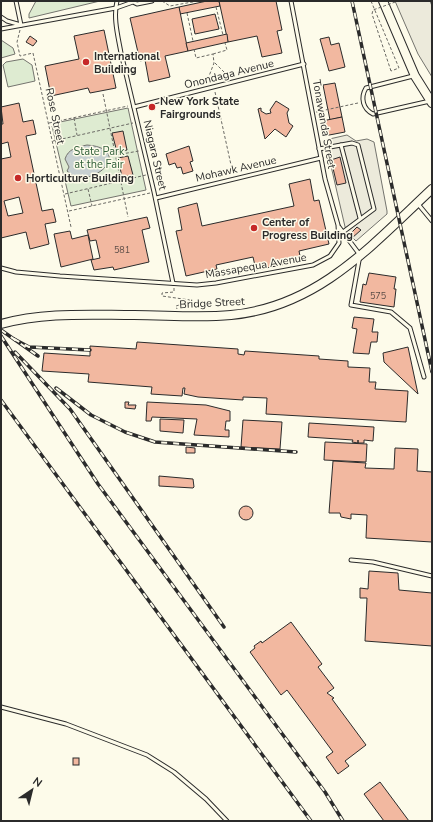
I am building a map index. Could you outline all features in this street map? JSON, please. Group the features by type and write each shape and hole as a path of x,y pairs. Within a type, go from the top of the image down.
{"main road":[{"path":"383,1 415,76 431,102"},
{"name":"Bridge Street","path":"1,324 16,320 48,316 232,315 278,305 321,285 360,255 432,189"}],"lane":[{"path":"16,1 21,25"},
{"name":"Niagara Street","path":"118,1 116,8 117,31 156,198 173,283"},
{"path":"1,29 116,8 133,2 137,4 152,1"},
{"name":"Tonawanda Street","path":"291,1 321,158 338,225 339,243 336,249"},
{"path":"1,17 7,21 21,25"},
{"name":"Onondaga Avenue","path":"134,106 204,90 304,64"},
{"path":"415,76 366,88 363,93 363,102 368,112 373,114 431,102"},
{"path":"319,148 352,143 358,145 374,209 343,232"},
{"path":"341,145 360,218"},
{"name":"Mohawk Avenue","path":"156,198 321,158"},
{"path":"417,203 432,221"},
{"path":"429,216 432,213"},
{"path":"338,225 360,255 351,305 391,312 410,328 424,377"},
{"name":"Massapequa Avenue","path":"1,268 16,272 197,285 216,283 313,265 326,260 336,249"},
{"path":"351,560 373,562 432,576"},
{"path":"1,708 66,724 147,755 174,772 206,799 227,821"}],"path":[{"path":"162,1 170,6 185,5 198,1"},
{"path":"371,1 399,68 391,71 372,14 373,10 398,1"},
{"path":"216,6 223,35"},
{"path":"187,13 193,41"},
{"name":"Rose Street","path":"21,25 17,42 20,56 33,53 71,227"},
{"path":"194,49 196,58 227,50 225,42"},
{"path":"204,90 214,63 212,54"},
{"path":"214,63 234,82"},
{"path":"214,87 234,179"},
{"path":"103,94 128,217"},
{"path":"312,113 363,102"},
{"path":"48,123 134,106"},
{"path":"74,118 77,136"},
{"path":"52,141 138,122"},
{"path":"116,155 144,149"},
{"path":"64,194 150,174"},
{"path":"88,189 92,206"},
{"path":"68,211 154,192"},
{"path":"173,283 174,292 162,294 162,296 190,300 189,302 176,306 177,316"}],"green space":[{"path":"36,1 100,1 29,18 29,14"},
{"path":"1,40 13,48 15,54 1,58"},
{"path":"23,59 32,65 35,81 8,87 3,65 6,62"},
{"name":"State Park at the Fair","path":"128,108 146,190 71,206 52,126 55,123"}],"shaded area":[{"path":"395,1 430,1 432,6 432,77 418,54"},
{"path":"347,135 356,141 367,139 374,142 387,211 387,214 356,241 346,231 325,140"},
{"path":"87,145 99,147 107,152 109,157 108,163 96,174 76,178 67,171 69,167 65,159 66,156 76,148"}],"building":[{"path":"207,1 219,1 220,6 180,14 179,7"},
{"path":"219,1 276,1 282,30 277,31 282,53 262,57 257,36 228,42"},
{"path":"179,7 188,51 165,56 170,77 149,82 145,60 140,61 130,18"},
{"path":"215,14 219,29 195,34 192,19"},
{"name":"International Building","path":"104,30 116,88 90,93 88,88 51,96 45,66 79,59 74,36"},
{"path":"227,34 228,42 188,51 186,43"},
{"path":"30,36 37,41 33,46 26,42"},
{"path":"329,37 331,45 339,43 345,67 329,71 320,39"},
{"path":"335,83 342,117 330,120 323,85"},
{"path":"276,101 289,109 287,113 289,123 293,126 286,137 275,129 265,139 258,109 261,108 261,111 266,114 271,113 270,110"},
{"name":"Horticulture Building","path":"19,103 23,122 33,120 36,134 26,136 42,211 53,209 56,222 45,224 49,244 30,249 26,232 1,238 1,159 11,157 8,142 1,144 1,124 3,124 1,107","holes":["19,197 23,213 8,216 4,201"]},
{"path":"342,117 345,132 324,136 322,121"},
{"path":"123,131 127,150 117,152 112,133"},
{"path":"189,146 193,161 190,162 193,171 183,174 181,167 177,168 175,163 169,165 166,154"},
{"path":"128,156 133,175 122,177 118,158"},
{"path":"340,157 346,183 337,185 331,160"},
{"name":"Center of Progress Building","path":"310,179 314,201 319,200 329,244 299,251 301,261 256,270 253,257 216,265 217,269 186,276 176,231 182,230 178,208 197,203 202,226 294,206 289,184"},
{"path":"147,217 150,228 142,230 149,262 114,270 113,267 94,270 91,260 100,258 96,240 90,241 87,230"},
{"path":"357,227 361,230 352,238 349,235"},
{"path":"70,231 72,239 88,235 93,259 61,267 54,234"},
{"path":"369,273 396,277 394,307 360,302 363,284 366,285"},
{"path":"354,317 374,319 372,332 378,332 377,342 371,342 369,354 353,353 357,329 352,328"},
{"path":"137,342 238,349 238,354 244,355 245,351 319,356 319,359 348,361 348,367 370,368 369,382 376,382 375,389 408,391 406,422 266,414 267,398 243,397 243,400 198,397 184,394 185,388 183,388 182,396 151,394 152,387 88,382 89,374 42,371 44,353 90,356 90,346 136,349"},
{"path":"408,347 418,394 384,362 383,353"},
{"path":"125,402 129,402 128,405 136,405 135,409 125,408"},
{"path":"147,402 206,405 230,411 230,421 226,421 225,430 229,430 229,437 194,435 197,419 152,417 151,421 146,421"},
{"path":"160,419 184,420 183,433 160,431"},
{"path":"243,420 282,422 280,449 241,447"},
{"path":"309,423 374,427 373,441 364,440 364,443 358,443 352,442 353,440 308,437"},
{"path":"325,442 367,444 366,462 324,460"},
{"path":"186,447 195,448 195,453 186,453"},
{"path":"395,448 418,449 417,471 432,472 432,542 366,538 367,515 351,514 351,519 341,517 340,513 329,513 333,461 366,463 365,468 394,469"},
{"path":"159,476 193,479 194,487 159,486"},
{"path":"243,506 249,506 253,510 253,516 249,520 243,520 239,516 239,510"},
{"path":"369,571 398,573 399,590 432,593 432,646 365,641 367,598 360,598 360,588 368,589"},
{"path":"291,622 322,664 318,667 334,688 327,693 334,698 332,699 366,745 345,761 349,766 338,774 326,757 333,752 287,690 281,695 250,652 255,648 254,646 261,641 262,643"},
{"path":"73,758 79,758 79,765 73,765"},
{"path":"380,782 409,821 384,821 364,794"}],"railway":[{"path":"352,1 432,372"},
{"path":"1,330 38,356"},
{"path":"1,336 98,484 325,792 343,821"},
{"path":"14,339 29,347 90,350"},
{"path":"15,352 70,409 224,627"},
{"path":"56,388 91,415 125,432 155,442 296,452"},
{"path":"1,400 311,821"}],"place":[{"name":"International Building","path":"86,62"},
{"name":"New York State Fairgrounds","path":"152,107"},
{"name":"Horticulture Building","path":"18,178"},
{"name":"Center of Progress Building","path":"254,228"}]}
